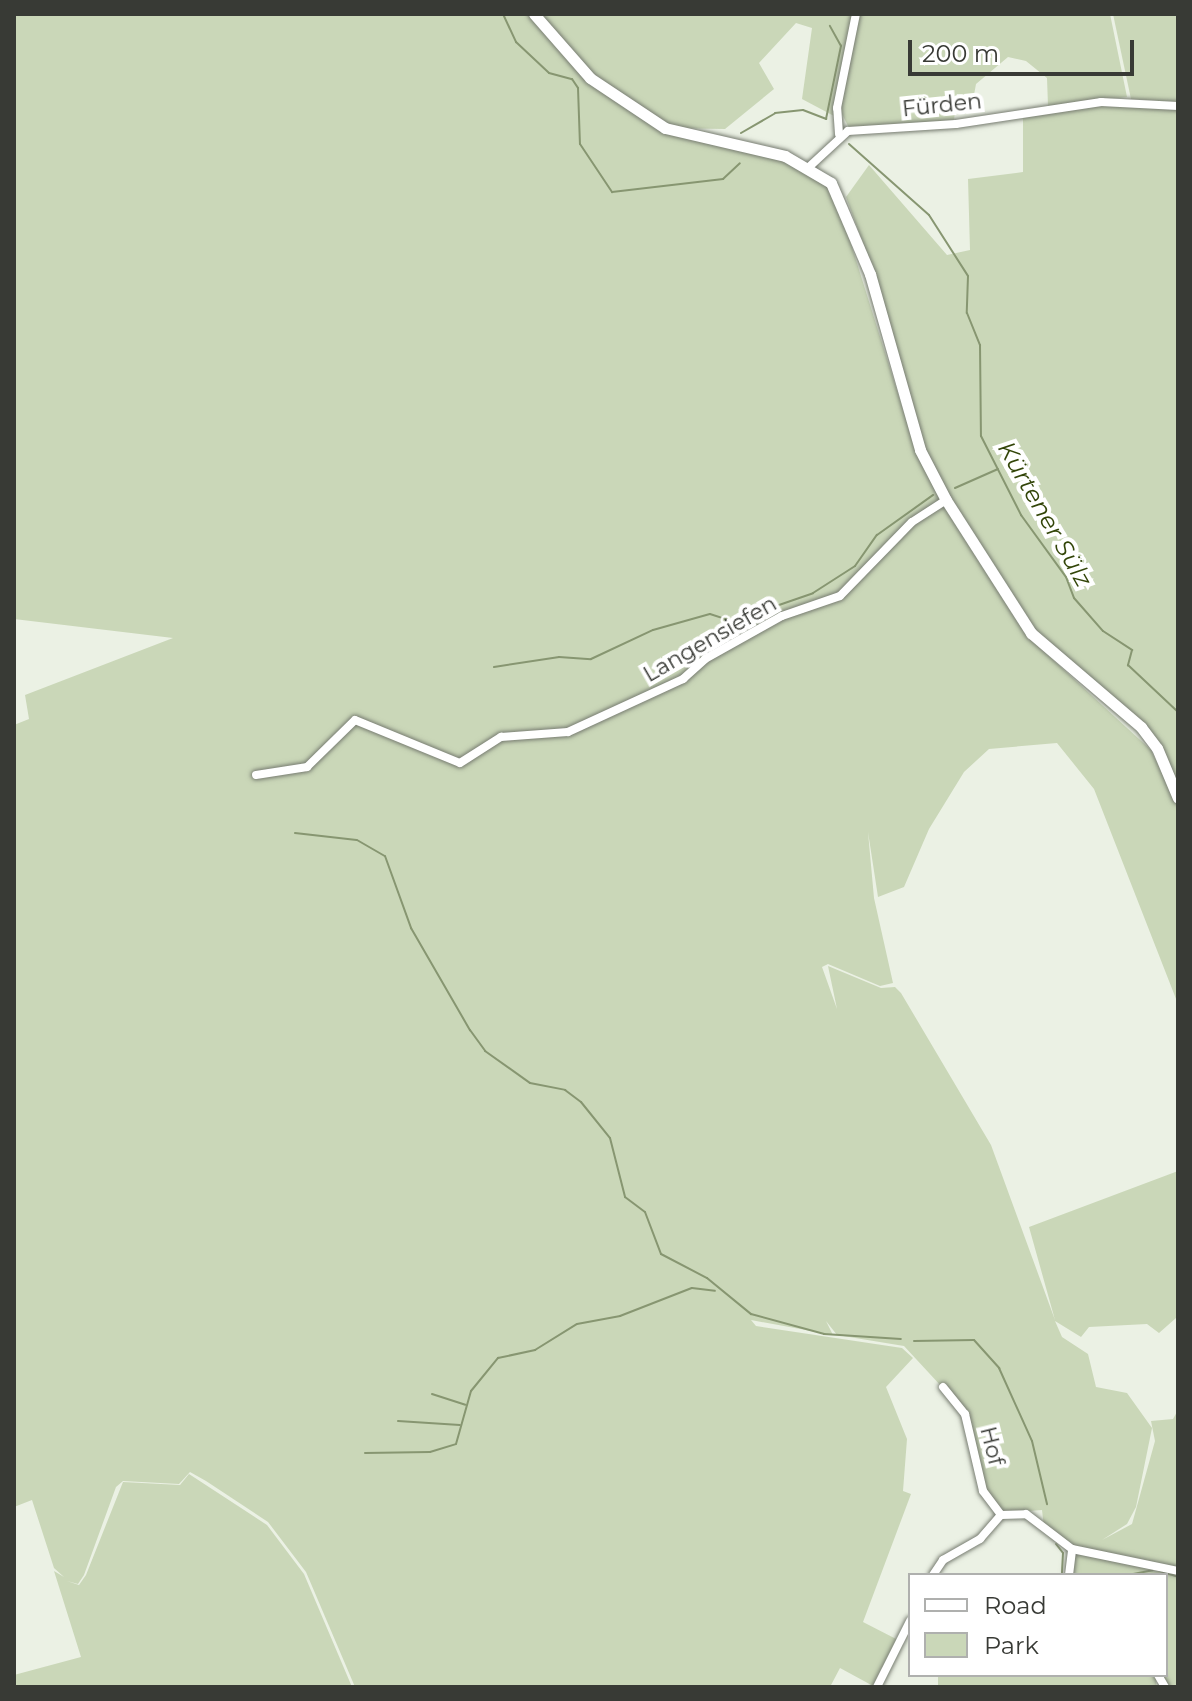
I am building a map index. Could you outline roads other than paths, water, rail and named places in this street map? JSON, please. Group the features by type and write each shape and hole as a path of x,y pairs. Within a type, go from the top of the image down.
{"main road":[{"path":"534,14 590,78 665,128 809,167 844,203 920,450 946,500 1031,633 1157,748 1178,798"}],"street":[{"path":"809,167 839,134 837,108 856,14"},
{"name":"Fürden","path":"839,134 1106,102 1178,106"},
{"name":"Langensiefen","path":"256,775 307,767 355,720 460,763 501,737 568,732 683,679 705,659 782,616 840,596 912,522 946,500"},
{"name":"Hof","path":"943,1387 965,1414 983,1491 1001,1515"},
{"path":"934,1573 943,1560 980,1539 1001,1515 1026,1514 1072,1549 1178,1571"},
{"path":"1069,1573 1072,1549"},
{"path":"877,1687 908,1625"}],"waterway":[{"name":"Kürtener Sülz","path":"503,14 516,42 549,73 572,79 578,88 580,144 612,192 723,179 740,163"},
{"name":"Kürtener Sülz","path":"741,133 775,113 803,110 826,119 841,46 830,26"},
{"name":"Kürtener Sülz","path":"849,144 929,215 968,276 967,313 980,345 981,436 1021,515 1066,577 1074,598 1103,631 1132,650 1128,665 1178,712"},
{"path":"955,488 998,469"},
{"path":"779,605 813,593 855,566 877,535 933,495"},
{"path":"494,667 559,657 591,659 653,630 710,614 728,620 766,616"},
{"path":"295,833 357,840 385,856 411,928 470,1030 485,1051 530,1083 565,1090 581,1102 610,1138 625,1197 645,1212 661,1254 707,1278 751,1314 824,1334 901,1339"},
{"path":"365,1453 430,1452 456,1444 471,1391 498,1358 535,1350 577,1324 620,1316 692,1288 715,1291"},
{"path":"914,1341 974,1340 999,1368 1032,1441 1047,1504"},
{"path":"432,1394 465,1405"},
{"path":"398,1421 460,1425"},
{"path":"1056,1544 1063,1553 1062,1573"},
{"path":"1138,1573 1153,1570"},
{"path":"1160,1571 1166,1573"},
{"path":"1168,1574 1178,1577"}]}
